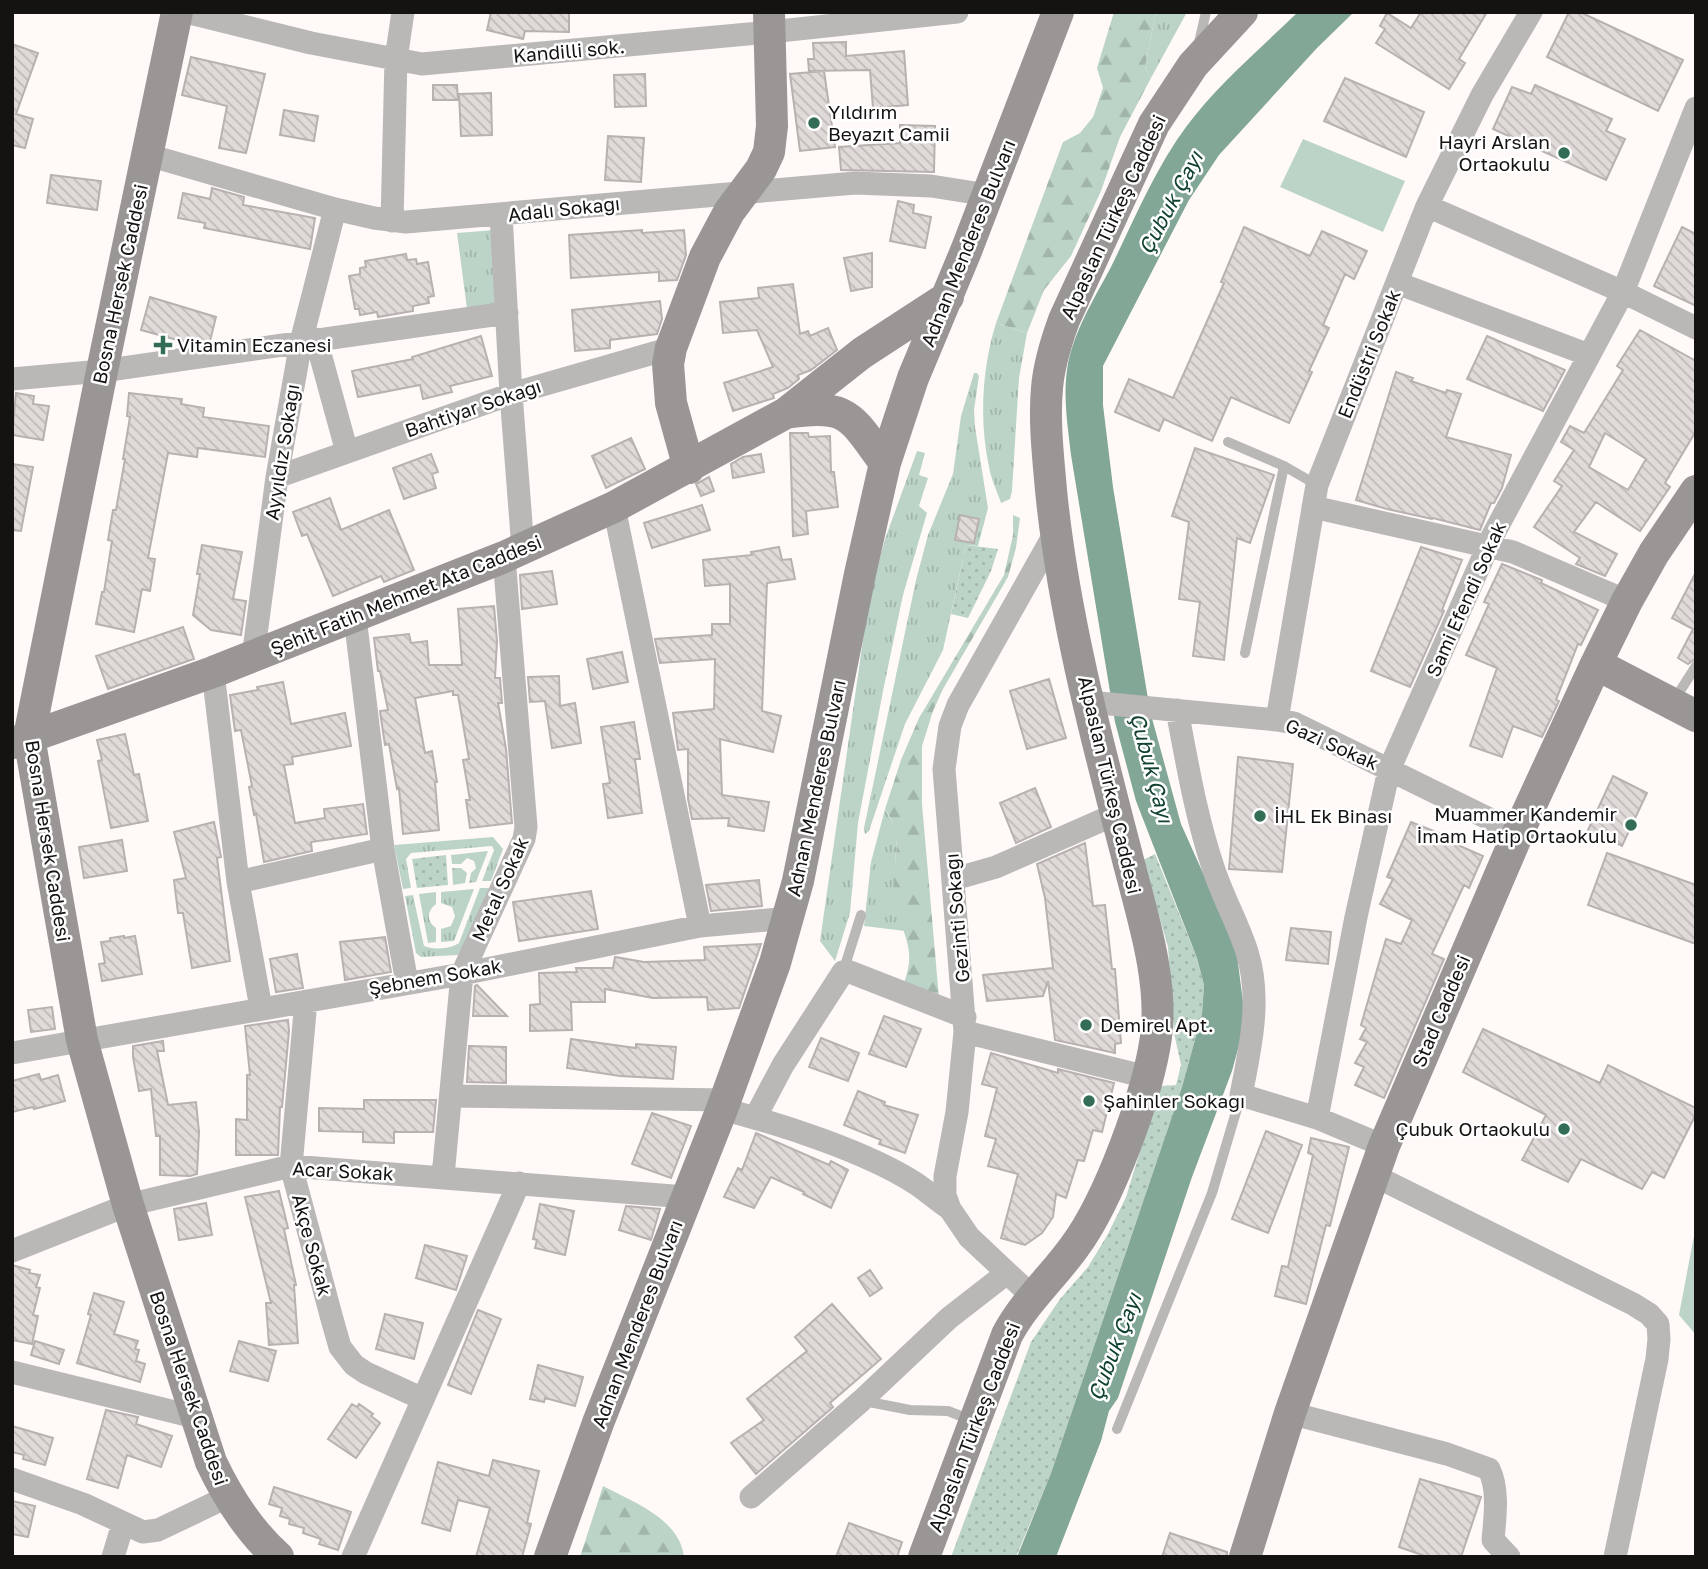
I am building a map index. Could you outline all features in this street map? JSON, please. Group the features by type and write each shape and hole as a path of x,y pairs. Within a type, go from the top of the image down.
{"main road":[{"name":"Bosna Hersek Caddesi","path":"177,12 21,740 82,1040 128,1205 211,1462 227,1497 247,1524 278,1557"},
{"name":"Adnan Menderes Bulvarı","path":"550,1557 598,1423 723,1105 789,918 885,463 913,378 988,195 1058,12"},
{"name":"Alpaslan Türkeş Caddesi","path":"924,1557 1007,1335 1032,1296 1077,1244 1119,1159 1147,1077 1156,1034 1157,997 1149,947 1116,814 1099,703 1055,533 1046,412 1048,376 1056,342 1140,151 1171,96 1193,65 1241,12"},
{"path":"689,468 671,403 668,382 671,348 705,257 729,212 747,191 769,152 772,126 769,22"},
{"name":"Şehit Fatih Mehmet Ata Caddesi","path":"21,740 213,673 513,553 614,507 786,413 862,353 947,297"},
{"name":"Şehit Fatih Mehmet Ata Caddesi","path":"786,413 829,409 851,419 885,463"},
{"name":"Stad Caddesi","path":"1245,1557 1290,1413 1378,1160 1518,833 1626,601 1654,553 1696,491"},
{"path":"1597,664 1684,710"}],"street":[{"name":"Kandilli sok.","path":"186,12 311,43 422,64 769,22 957,12"},
{"path":"392,221 396,59 403,12"},
{"name":"Endüstri Sokak","path":"1277,720 1315,496 1427,206 1482,95 1531,12"},
{"name":"Sami Efendi Sokak","path":"1317,1118 1356,917 1389,769 1490,546 1623,292 1696,108"},
{"name":"Adalı Sokağı","path":"148,155 335,209 392,221 420,222 855,183 931,186 988,195"},
{"path":"1427,206 1696,327"},
{"name":"Ayyıldız Sokağı","path":"253,657 277,477 335,209"},
{"name":"Metal Sokak","path":"443,1177 462,974 524,839 526,827 501,215"},
{"path":"1397,283 1589,355"},
{"path":"12,379 102,371 507,313"},
{"path":"308,340 347,452"},
{"name":"Bahtiyar Sokağı","path":"277,477 510,394 671,348"},
{"path":"1315,496 1513,552 1626,601"},
{"path":"614,507 700,926"},
{"name":"Gezinti Sokağı","path":"1032,1296 969,1237 950,1209 945,1195 945,1176 957,1112 965,1024 944,769 950,726 958,705 1055,533"},
{"path":"355,617 383,849 407,983"},
{"path":"213,673 238,882 261,1008"},
{"name":"Gazi Sokak","path":"1099,703 1277,720 1310,730 1518,833"},
{"path":"1177,710 1210,857 1247,953 1252,976 1254,1022 1241,1096 1317,1118 1378,1160 1633,1304 1649,1314 1658,1324 1657,1359 1615,1557"},
{"path":"954,879 996,867 1116,814"},
{"path":"238,882 383,849"},
{"name":"Şebnem Sokak","path":"12,1053 462,974 700,926 789,918"},
{"path":"755,1118 783,1065 843,972 850,972 965,1024 1147,1077"},
{"name":"Akçe Sokak","path":"306,1001 291,1166 340,1348 354,1365 366,1373 424,1399"},
{"path":"452,1096 723,1105 883,1166 914,1183 950,1209"},
{"name":"Acar Sokak","path":"12,1251 128,1205 291,1166 686,1197"},
{"path":"353,1557 519,1183"},
{"path":"751,1497 861,1401 949,1318 1007,1273"},
{"path":"12,1372 195,1417"},
{"path":"1290,1413 1447,1454 1489,1469 1493,1478 1496,1510 1495,1551"},
{"path":"12,1479 83,1504 143,1532 158,1530 227,1497"},
{"path":"113,1557 123,1524"}],"lane":[{"path":"1193,65 1206,12"},
{"path":"1228,442 1284,466 1315,496"},
{"path":"1245,653 1284,466"},
{"path":"1684,710 1696,666"},
{"path":"843,972 861,915"},
{"path":"1117,1429 1212,1193 1241,1096"},
{"path":"861,1401 910,1410 948,1411 976,1421"}],"green space":[{"path":"1114,12 1156,12 1145,67 1151,78 1120,137 1101,191 1071,256 1044,290 1027,333 996,323 1063,142 1080,133 1093,117 1103,88 1097,68"},
{"path":"1156,12 1187,12 1151,78 1145,67"},
{"path":"1303,139 1405,181 1383,232 1280,187"},
{"path":"495,230 498,305 467,309 457,233"},
{"path":"996,323 1027,333 1019,378 1012,491 1010,499 1001,503 989,467 983,413 985,376"},
{"path":"974,373 979,376 974,410 975,427 988,508 978,546 966,545 943,650 905,724 869,831 865,834 864,828 916,580 928,535 953,474 961,416"},
{"path":"917,451 925,453 919,475 928,478 919,506 927,513 903,595 883,691 858,823 850,913 835,961 820,941 864,633 885,539"},
{"path":"1013,515 1020,518 1008,577 943,689 922,746 922,804 939,998 903,985 908,971 908,948 894,894 895,830 885,809 901,760 919,718 1004,575 1013,535"},
{"path":"966,545 998,549 991,571 968,618 951,614"},
{"path":"885,809 897,830 894,893 905,931 864,926 871,862"},
{"path":"493,837 503,849 491,881 482,881 494,850 492,846 411,853 406,859 411,888 403,889 394,845"},
{"path":"488,851 476,882 469,883 471,873 476,868 474,861 467,858 461,864 452,864 451,855"},
{"path":"1155,854 1197,958 1204,985 1202,1014 1182,1087 1051,1473 1016,1557 951,1557 1031,1342 1060,1299 1088,1267 1108,1234 1126,1197 1160,1086 1176,1085 1181,1065 1174,1033 1168,947 1143,860"},
{"path":"446,855 448,885 417,888 412,859"},
{"path":"452,868 461,868 467,873 465,883 453,885"},
{"path":"480,888 489,888 467,948 458,955 421,957 416,953 405,896 413,895 424,946 442,948 459,943"},
{"path":"474,889 454,941 441,942 441,929 451,926 455,916 452,907 441,903 441,892"},
{"path":"436,892 436,904 429,916 436,928 436,942 428,943 419,894"},
{"path":"1696,1225 1696,1335 1679,1315"},
{"path":"603,1486 641,1505 665,1522 681,1544 684,1557 580,1557"}],"water":[{"name":"Çubuk Çayı","path":"1298,12 1354,12 1317,48 1219,155 1189,200 1103,366 1103,405 1113,487 1150,711 1181,824 1237,955 1244,1010 1241,1038 1232,1071 1192,1177 1118,1398 1109,1411 1101,1441 1056,1557 1017,1557 1051,1473 1182,1087 1202,1014 1204,985 1197,958 1136,801 1115,722 1071,455 1066,402 1067,370 1084,317 1175,143 1212,96"}],"building":[{"path":"491,12 569,12 569,32 525,31 523,39 487,30"},
{"path":"1421,12 1487,12 1459,59 1465,63 1449,89 1376,43 1385,29 1380,26 1387,13 1411,28"},
{"path":"1569,12 1580,12 1683,60 1658,111 1547,57"},
{"path":"846,42 846,56 904,51 908,105 873,108 870,70 809,71 808,59 814,59 813,43"},
{"path":"12,44 38,53 16,114 33,119 25,148 12,145"},
{"path":"191,57 265,74 246,153 219,148 227,106 182,95"},
{"name":"Yıldırım Beyazıt Camii","path":"824,71 835,147 800,151 790,74"},
{"path":"645,74 646,106 615,107 614,75"},
{"path":"1345,78 1424,112 1406,157 1324,121"},
{"path":"433,85 457,85 458,100 433,100"},
{"path":"1535,85 1612,119 1606,131 1625,139 1606,180 1493,129 1512,87 1531,94"},
{"path":"491,93 492,135 461,136 459,94"},
{"path":"284,110 318,116 314,141 280,135"},
{"path":"900,125 935,126 934,172 841,170 839,147 900,143"},
{"path":"608,136 644,138 641,182 605,180"},
{"path":"51,175 101,181 97,210 47,203"},
{"path":"212,188 244,197 243,205 315,218 310,249 204,228 205,223 178,218 183,193 210,199"},
{"path":"898,201 914,205 913,213 931,217 925,248 890,241"},
{"path":"1244,227 1310,256 1322,231 1367,251 1354,279 1345,274 1323,325 1329,328 1289,423 1231,397 1212,441 1164,419 1159,431 1115,412 1129,379 1173,398 1224,283 1221,282"},
{"path":"1682,227 1696,234 1696,306 1654,286"},
{"path":"642,230 642,233 684,230 686,255 677,280 659,281 659,272 571,278 569,235"},
{"path":"872,253 872,287 851,291 844,258"},
{"path":"406,254 407,260 416,259 417,264 428,262 434,296 428,297 429,303 413,306 413,311 378,317 377,312 360,315 359,309 355,309 349,276 360,274 360,268 366,267 365,261"},
{"path":"793,284 800,334 808,331 810,336 828,328 837,350 811,370 798,375 799,379 788,388 773,394 774,398 733,411 724,383 773,367 757,330 723,333 720,302 759,298 758,288"},
{"path":"150,297 216,317 210,341 201,343 189,340 188,343 141,330"},
{"path":"660,301 662,319 657,334 610,340 610,348 575,351 572,310"},
{"path":"1640,330 1696,361 1696,431 1665,483 1670,487 1640,531 1596,502 1574,532 1617,554 1605,576 1576,564 1580,558 1534,527 1562,486 1554,481 1574,450 1561,442 1570,426 1584,433 1623,370 1617,366","holes":["1605,433 1646,459 1628,490 1589,467"]},
{"path":"481,336 492,376 450,386 452,392 423,399 420,385 358,397 352,371 413,359 412,357"},
{"path":"1487,336 1565,370 1543,411 1467,379"},
{"path":"1396,372 1413,378 1411,381 1446,393 1447,390 1461,394 1446,437 1511,455 1502,488 1494,503 1491,503 1480,530 1356,500"},
{"path":"16,393 34,396 33,404 49,406 43,440 12,435"},
{"path":"129,393 182,399 181,404 204,408 203,417 269,426 265,457 198,448 197,457 168,453 148,558 155,559 150,591 142,589 134,632 96,624 112,541 108,540 113,510 116,510 125,459 130,417 127,416"},
{"path":"790,433 808,433 809,437 830,436 831,472 834,472 838,507 806,511 808,534 793,536"},
{"path":"631,438 645,469 606,488 592,456"},
{"path":"1195,448 1274,475 1250,543 1237,538 1224,660 1193,656 1200,602 1179,599 1189,522 1172,516"},
{"path":"431,454 438,472 432,474 436,488 404,499 393,468"},
{"path":"761,454 764,472 733,478 731,464 743,457"},
{"path":"12,464 33,467 21,531 12,530"},
{"path":"709,477 714,491 701,496 696,484"},
{"path":"330,498 341,530 389,510 414,570 384,582 381,576 333,596 307,534 302,536 293,512"},
{"path":"702,505 710,530 652,548 644,523"},
{"path":"960,515 979,519 974,543 955,540"},
{"path":"202,545 242,552 233,599 246,601 241,635 211,630 193,615"},
{"path":"779,547 782,560 791,559 795,579 767,583 762,711 781,716 773,752 720,739 722,795 769,802 764,831 728,826 729,818 692,819 688,799 688,749 678,750 673,713 714,709 715,659 660,663 655,639 712,635 712,624 730,624 730,584 705,586 703,560 752,555 751,552"},
{"path":"1421,547 1462,560 1442,610 1444,611 1410,687 1371,671"},
{"path":"1502,564 1542,580 1541,583 1598,610 1581,645 1578,644 1556,700 1559,701 1542,737 1513,726 1502,757 1470,746 1497,668 1466,655 1489,604 1484,602"},
{"path":"552,571 557,604 522,609 520,575"},
{"path":"1696,572 1696,658 1688,664 1678,658 1693,629 1672,618"},
{"path":"494,606 497,641 495,678 500,678 502,703 498,703 506,749 512,823 470,828 466,800 470,800 463,760 469,759 458,695 453,695 453,691 415,698 425,753 432,751 437,782 439,830 403,834 399,788 397,789 389,744 385,745 380,711 388,710 378,671 374,638 409,634 411,643 427,641 429,665 462,665 458,609"},
{"path":"183,627 194,659 108,689 96,656"},
{"path":"622,652 628,682 593,689 587,659"},
{"path":"559,676 560,706 575,703 581,743 552,748 545,701 530,702 528,677"},
{"path":"1049,679 1066,738 1027,749 1010,691"},
{"path":"283,682 291,724 345,713 351,746 292,757 293,764 284,765 295,823 325,818 324,809 363,804 367,834 311,842 312,851 264,862 241,730 235,731 230,695"},
{"path":"634,722 640,759 635,759 642,813 608,818 603,784 610,783 601,727"},
{"path":"125,734 134,775 139,774 148,821 111,828 98,761 102,760 97,740"},
{"name":"İHL Ek Binası","path":"1238,757 1293,764 1282,872 1229,869"},
{"path":"1613,776 1647,793 1622,846 1588,830"},
{"path":"1035,788 1051,827 1016,843 1000,803"},
{"path":"214,822 221,857 217,858 230,961 192,968 183,913 178,913 174,880 186,878 174,832"},
{"path":"1411,822 1446,836 1444,839 1483,856 1469,888 1464,885 1432,954 1444,959 1384,1098 1355,1085 1364,1067 1355,1063 1367,1042 1360,1039 1366,1028 1361,1025 1386,939 1401,944 1412,920 1380,904 1393,879 1387,877"},
{"path":"122,840 127,871 84,878 79,847"},
{"path":"1085,843 1093,906 1105,905 1112,969 1115,969 1121,1043 1115,1044 1115,1053 1055,1040 1048,981 1043,996 987,1001 983,975 1053,968 1045,898 1037,864"},
{"path":"1607,853 1696,885 1696,944 1588,905"},
{"path":"759,880 762,906 711,911 706,885"},
{"path":"591,891 598,929 519,941 513,902"},
{"path":"1291,928 1331,932 1328,964 1286,960"},
{"path":"135,936 142,974 102,981 99,964 105,963 101,942"},
{"path":"385,937 391,972 345,980 340,942"},
{"path":"761,944 739,1008 708,1010 707,997 653,998 605,989 605,1002 571,1002 572,1030 530,1031 530,1005 540,1004 539,973 577,972 576,968 613,968 615,957 644,962 705,960 704,947"},
{"path":"297,954 303,988 276,992 270,959"},
{"path":"477,985 507,1016 473,1016"},
{"path":"52,1007 55,1029 31,1032 28,1010"},
{"path":"884,1016 921,1029 906,1067 869,1054"},
{"path":"288,1020 278,1155 236,1155 236,1119 247,1120 247,1075 250,1075 245,1026"},
{"path":"1483,1029 1600,1083 1608,1065 1696,1108 1696,1114 1664,1178 1652,1172 1642,1189 1581,1159 1568,1182 1522,1160 1546,1115 1463,1072"},
{"path":"821,1038 859,1053 848,1081 809,1067"},
{"path":"571,1039 636,1048 636,1044 676,1047 673,1079 620,1076 567,1068"},
{"path":"163,1041 164,1051 157,1051 168,1105 196,1102 199,1132 197,1174 190,1176 160,1175 160,1136 156,1136 151,1089 139,1091 133,1046"},
{"path":"469,1046 506,1047 506,1083 467,1082"},
{"path":"991,1053 1058,1073 1058,1069 1114,1083 1102,1132 1093,1130 1084,1161 1078,1160 1066,1198 1056,1194 1053,1217 1042,1233 1025,1245 1001,1238 1018,1174 988,1166 996,1139 985,1136 997,1088 982,1084"},
{"path":"39,1074 41,1080 58,1075 65,1101 12,1112 12,1081"},
{"path":"858,1091 885,1102 884,1105 918,1115 905,1153 879,1144 881,1140 844,1125"},
{"path":"364,1100 436,1100 433,1132 394,1132 394,1143 363,1142 363,1132 319,1131 319,1108 364,1109"},
{"path":"652,1113 691,1126 671,1178 632,1164"},
{"path":"1266,1131 1302,1145 1268,1233 1232,1219"},
{"path":"756,1133 829,1165 831,1161 848,1170 831,1208 771,1177 754,1208 724,1197 738,1168 742,1170"},
{"path":"1311,1138 1349,1147 1330,1226 1326,1225 1306,1304 1275,1296 1282,1266 1288,1267 1313,1155 1308,1153"},
{"path":"279,1191 288,1228 284,1229 296,1285 298,1343 269,1345 266,1303 271,1303 245,1197"},
{"path":"206,1203 212,1235 179,1240 174,1209"},
{"path":"540,1204 574,1211 565,1255 535,1248 537,1240 533,1239"},
{"path":"626,1206 660,1209 651,1240 619,1230"},
{"path":"425,1245 467,1256 456,1290 416,1278"},
{"path":"12,1265 40,1275 36,1287 40,1288 33,1315 38,1316 32,1344 12,1340"},
{"path":"870,1270 882,1288 870,1296 858,1278"},
{"path":"94,1293 124,1302 114,1334 138,1341 135,1349 139,1350 136,1361 145,1364 140,1382 77,1363 91,1315 88,1314"},
{"path":"832,1304 881,1359 830,1403 833,1407 756,1474 731,1443 764,1420 747,1399 807,1351 795,1337"},
{"path":"478,1310 501,1319 471,1394 448,1385"},
{"path":"385,1314 423,1323 414,1359 376,1349"},
{"path":"35,1341 64,1350 59,1364 31,1355"},
{"path":"239,1341 276,1351 268,1381 230,1371"},
{"path":"538,1365 583,1377 575,1406 545,1398 544,1402 530,1399"},
{"path":"352,1404 357,1407 359,1404 380,1423 356,1458 328,1439"},
{"path":"106,1410 138,1417 136,1424 172,1436 161,1467 127,1455 118,1488 87,1479"},
{"path":"12,1426 53,1438 45,1465 23,1459 24,1455 12,1452"},
{"path":"493,1460 539,1471 527,1523 531,1524 522,1557 476,1557 490,1508 458,1500 450,1531 422,1523 438,1462 489,1476"},
{"path":"1420,1479 1481,1497 1461,1557 1428,1557 1399,1547"},
{"path":"274,1487 351,1512 338,1550 319,1544 321,1539 303,1533 304,1528 289,1524 290,1519 280,1516 282,1508 269,1504"},
{"path":"12,1501 35,1506 28,1537 12,1534"},
{"path":"849,1523 902,1542 897,1557 836,1557"},
{"path":"1170,1533 1227,1552 1227,1557 1162,1557"}],"place":[{"name":"Yıldırım Beyazıt Camii","path":"814,123"},
{"name":"Hayri Arslan Ortaokulu","path":"1564,153"},
{"name":"Vitamin Eczanesi","path":"163,345"},
{"name":"İHL Ek Binası","path":"1260,816"},
{"name":"Muammer Kandemir İmam Hatip Ortaokulu","path":"1631,825"},
{"name":"Demirel Apt.","path":"1086,1025"},
{"name":"Şahinler Sokağı","path":"1089,1101"},
{"name":"Çubuk Ortaokulu","path":"1564,1129"}]}
